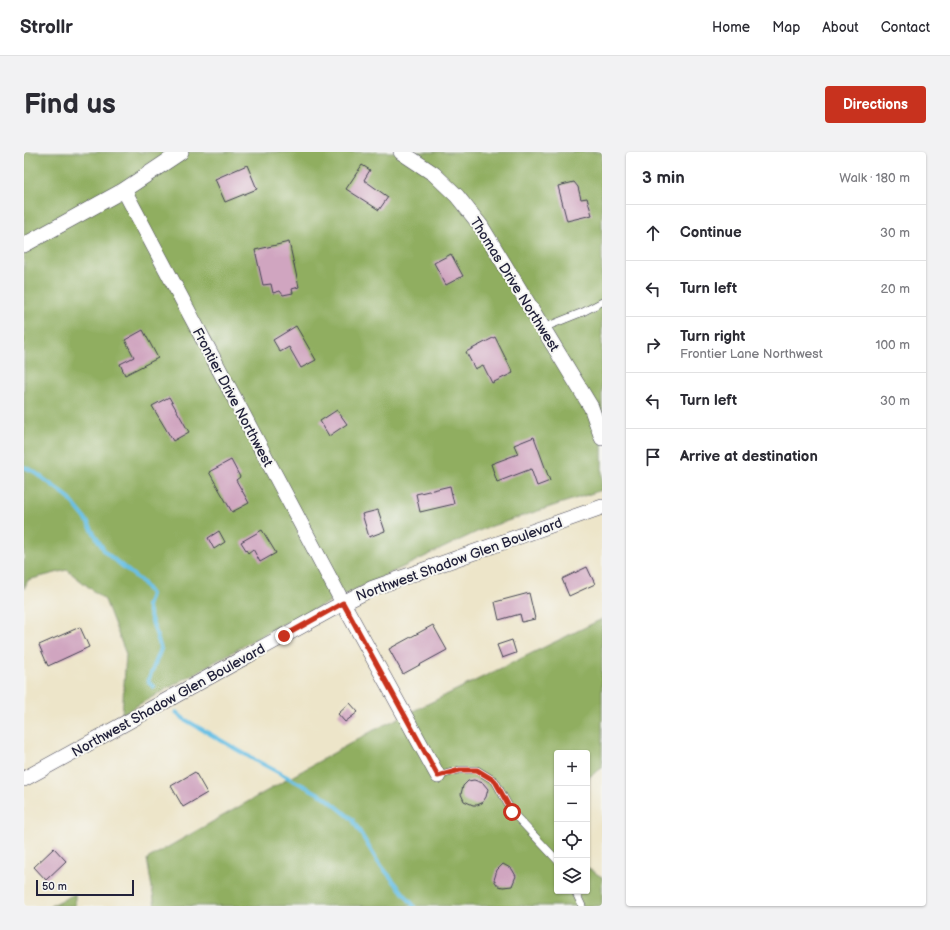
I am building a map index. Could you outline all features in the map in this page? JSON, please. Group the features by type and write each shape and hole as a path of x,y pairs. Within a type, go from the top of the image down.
{"street":[{"path":"24,245 124,190 181,152"},
{"name":"Thomas Drive Northwest","path":"401,152 434,174 457,196 481,226 591,407 602,438"},
{"name":"Frontier Drive Northwest","path":"124,190 343,603 438,776"},
{"name":"Northwest Shadow Glen Boulevard","path":"24,780 343,603 374,588 602,507"}],"lane":[{"path":"543,328 583,312 602,302"},
{"path":"438,776 460,770 477,770 495,781 512,812 555,858"},
{"path":"576,894 582,906"}],"green space":[{"path":"24,152 602,152 602,490 483,529 277,627 122,714 126,654 105,600 67,570 28,580 24,589"},
{"path":"602,619 602,768 590,776 590,750 554,750 554,894 590,894 590,870 602,877 602,906 155,906 147,859 374,730"},
{"path":"75,894 75,906 50,906"}],"building":[{"path":"247,165 257,189 225,202 215,179"},
{"path":"362,165 370,170 364,180 388,197 379,210 346,189"},
{"path":"574,182 578,187 581,199 587,198 592,215 567,221 558,186"},
{"path":"289,242 299,287 292,289 293,293 283,295 280,291 273,293 271,284 263,285 255,250"},
{"path":"451,254 463,276 446,285 434,263"},
{"path":"296,326 316,360 301,368 289,347 280,352 273,340"},
{"path":"143,330 158,358 125,375 120,364 134,357 125,340"},
{"path":"495,337 513,373 492,383 483,365 475,369 466,352"},
{"path":"169,397 189,432 173,441 152,406"},
{"path":"337,410 347,424 329,436 320,421"},
{"path":"534,437 550,481 537,486 531,469 497,482 491,464 518,454 514,445"},
{"path":"231,460 240,477 236,480 249,503 232,512 209,472"},
{"path":"450,486 454,504 420,512 416,494"},
{"path":"378,510 385,531 369,537 362,514"},
{"path":"262,530 276,553 260,562 253,549 248,553 241,542"},
{"path":"219,531 225,542 214,549 208,538"},
{"path":"587,567 595,584 569,596 562,579"},
{"path":"529,593 535,619 522,622 520,614 499,620 495,602"},
{"path":"433,625 447,650 403,674 389,649"},
{"path":"80,627 89,647 48,666 39,645"},
{"path":"512,640 516,653 502,658 497,645"},
{"path":"350,703 358,712 345,722 338,714"},
{"path":"195,772 207,793 183,807 171,786"},
{"path":"474,780 483,783 488,789 486,797 482,803 477,805 464,801 461,794 463,786 468,781"},
{"path":"54,848 66,861 46,880 34,867"},
{"path":"503,864 512,869 516,876 512,886 498,886 494,880 497,870"}],"waterway":[{"path":"24,467 33,471 67,496 85,518 105,552 142,582 151,594 147,606 161,649 148,681 154,687"},
{"path":"176,712 184,719 255,760 325,797 352,819 378,862 414,906"}],"route":[{"path":"284,636 343,603 438,776 460,770 477,770 495,781 512,812"}]}
